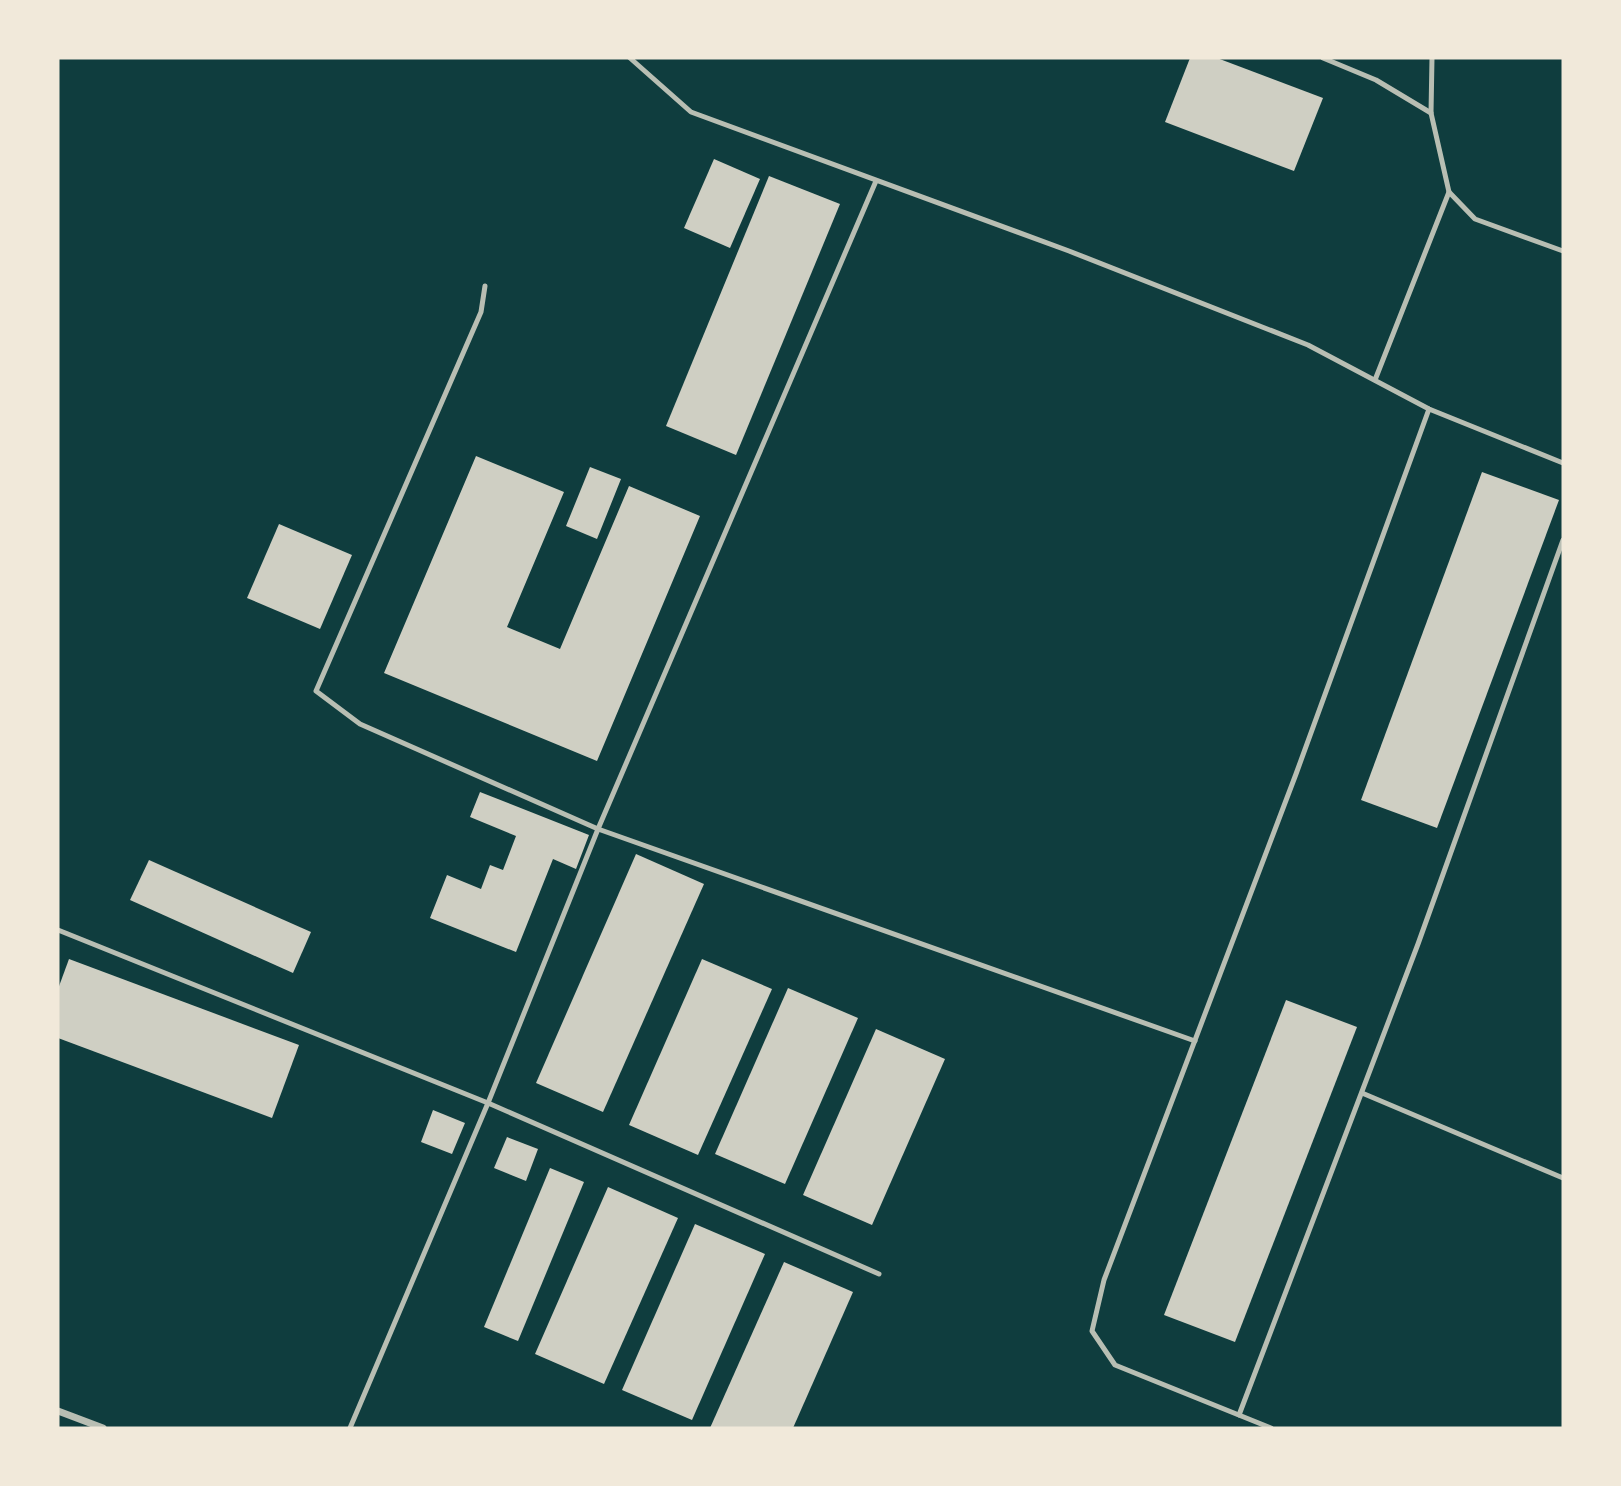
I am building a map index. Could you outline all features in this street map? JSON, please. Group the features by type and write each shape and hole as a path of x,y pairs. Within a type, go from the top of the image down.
{"street":[{"path":"58,1411 103,1428"}],"lane":[{"path":"629,58 691,112 1069,251 1296,340 1429,409 1563,463"},
{"path":"1323,58 1376,80 1431,113"},
{"path":"1432,58 1431,113 1449,192 1475,219 1563,251"},
{"path":"350,1428 488,1103 598,830 876,181"},
{"path":"1375,380 1449,192"},
{"path":"485,286 481,312 316,691 360,724 598,830 1195,1041"},
{"path":"1271,1428 1115,1365 1092,1331 1104,1280 1296,774 1429,409"},
{"path":"1239,1415 1418,944 1563,540"},
{"path":"58,930 488,1103 879,1274"},
{"path":"1362,1093 1563,1178"}],"building":[{"path":"1190,58 1217,58 1323,98 1294,171 1165,122"},
{"path":"714,159 760,179 730,248 684,228"},
{"path":"769,176 840,204 736,455 666,426"},
{"path":"476,456 564,492 507,627 560,649 629,486 700,516 597,761 384,673"},
{"path":"590,467 621,479 597,539 566,526"},
{"path":"1482,472 1559,500 1437,828 1361,800"},
{"path":"279,524 352,555 320,629 247,598"},
{"path":"480,792 589,835 576,869 553,859 516,952 430,918 447,875 481,889 490,865 503,870 516,836 470,817"},
{"path":"636,854 704,884 603,1112 536,1083"},
{"path":"149,860 311,932 293,973 130,900"},
{"path":"69,959 299,1045 272,1118 58,1038 58,989"},
{"path":"702,959 772,989 698,1155 629,1125"},
{"path":"788,988 858,1018 785,1184 715,1154"},
{"path":"1286,1000 1357,1027 1235,1342 1164,1315"},
{"path":"876,1029 945,1059 872,1225 803,1195"},
{"path":"433,1110 465,1123 452,1154 421,1142"},
{"path":"507,1137 538,1149 526,1181 494,1168"},
{"path":"550,1168 584,1182 518,1341 484,1327"},
{"path":"608,1187 678,1218 604,1384 535,1354"},
{"path":"695,1224 765,1254 692,1420 622,1390"},
{"path":"784,1262 853,1292 793,1428 710,1428"}]}
